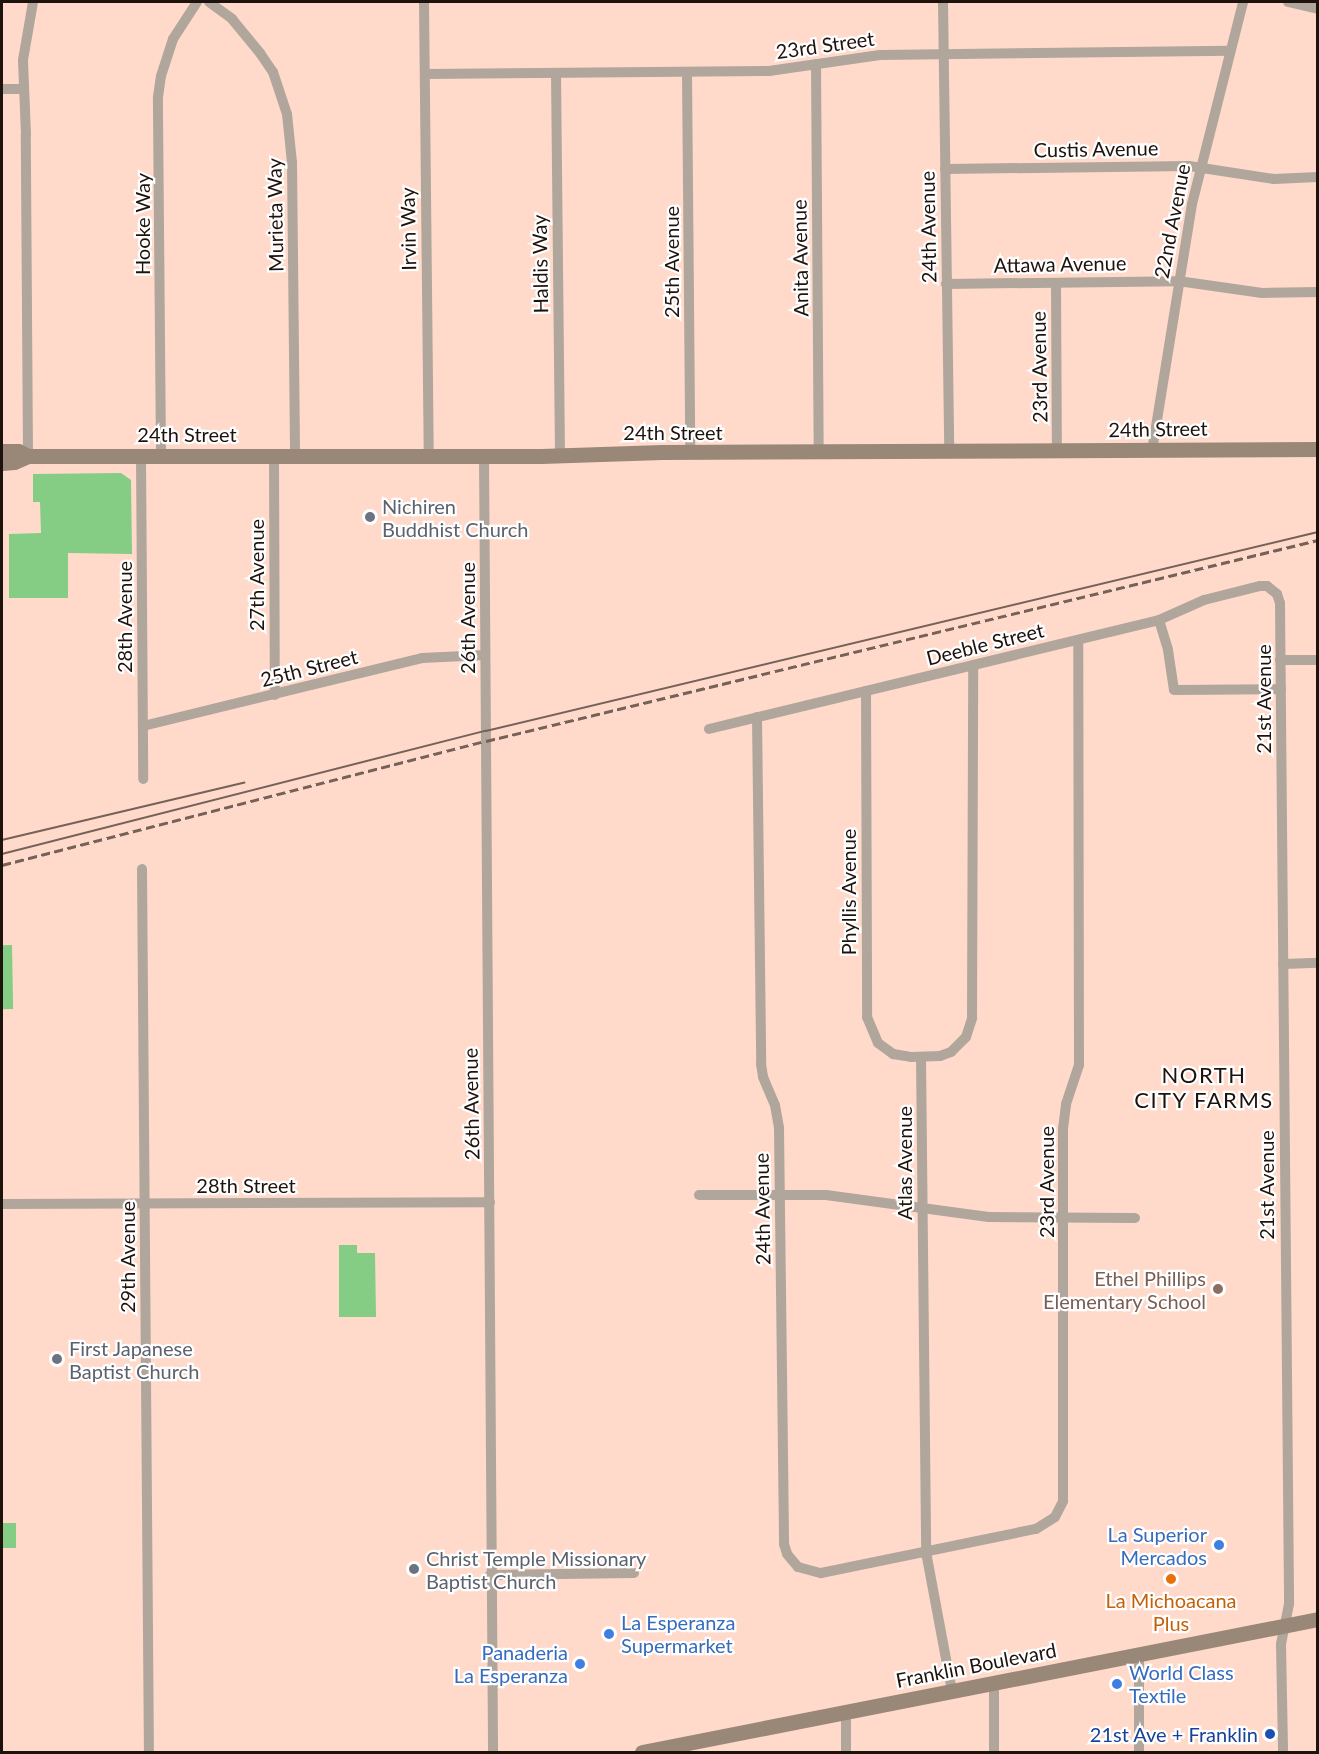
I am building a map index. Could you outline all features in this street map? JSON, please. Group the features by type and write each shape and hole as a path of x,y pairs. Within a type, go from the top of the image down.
{"street":[{"path":"28,456 26,135 23,60 33,2"},
{"name":"Hooke Way","path":"161,455 158,97 161,76 173,39 197,2"},
{"name":"Murieta Way","path":"209,2 232,19 260,53 273,72 287,114 292,162 294,456"},
{"name":"Irvin Way","path":"424,2 429,456"},
{"name":"24th Avenue","path":"943,2 949,452"},
{"name":"22nd Avenue","path":"1152,451 1178,281 1201,167 1243,2"},
{"path":"1288,2 1317,9"},
{"name":"23rd Street","path":"424,74 769,71 872,56 1230,51"},
{"name":"Anita Avenue","path":"816,64 819,452"},
{"name":"25th Avenue","path":"687,72 690,453"},
{"name":"Haldis Way","path":"556,73 560,455"},
{"path":"2,89 23,90"},
{"name":"Custis Avenue","path":"945,169 1201,167 1274,179 1317,177"},
{"name":"Attawa Avenue","path":"946,284 1178,281 1262,293 1317,292"},
{"name":"23rd Avenue","path":"1056,283 1057,452"},
{"name":"24th Street","path":"2,463 14,462 28,456 429,456 1317,449"},
{"name":"24th Street","path":"2,451 18,451 28,456"},
{"name":"27th Avenue","path":"274,455 275,695"},
{"name":"26th Avenue","path":"484,455 490,1202 490,1575 494,1752"},
{"name":"28th Avenue","path":"141,456 143,779"},
{"name":"Deeble Street","path":"709,729 1159,620 1204,600 1267,586"},
{"name":"21st Avenue","path":"1267,586 1277,594 1280,600 1289,1604 1281,1644 1283,1752"},
{"path":"1159,620 1170,659 1174,690 1281,689"},
{"name":"23rd Avenue","path":"926,1552 1036,1529 1046,1524 1060,1509 1065,1493 1063,1118 1079,1065 1077,640"},
{"name":"25th Street","path":"143,726 422,658 485,655"},
{"path":"1280,660 1317,660"},
{"path":"921,1058 940,1056 958,1046 966,1038 972,1018 973,665"},
{"name":"Phyllis Avenue","path":"866,691 867,1017 872,1035 885,1049 899,1056 921,1058"},
{"name":"24th Avenue","path":"758,717 761,1065 778,1118 784,1544 787,1554 804,1570 821,1573 926,1552"},
{"name":"29th Avenue","path":"142,870 149,1752"},
{"path":"1283,963 1317,963"},
{"name":"Atlas Avenue","path":"921,1058 926,1552 952,1691"},
{"path":"699,1195 854,1197 989,1217 1135,1218"},
{"name":"28th Street","path":"2,1204 490,1202"},
{"path":"490,1575 634,1573"},
{"name":"Franklin Boulevard","path":"642,1752 696,1747 846,1712 1317,1619"},
{"path":"1139,1654 1139,1752"},
{"path":"994,1683 994,1752"},
{"path":"846,1712 846,1752"}],"green space":[{"path":"121,473 131,480 132,554 68,553 68,598 9,598 9,534 41,533 40,502 33,502 33,474"},
{"path":"2,945 12,945 13,1009 3,1009"},
{"path":"339,1245 357,1245 357,1253 375,1253 376,1317 339,1317"},
{"path":"2,1523 16,1523 16,1548 2,1548"}],"tram line":[{"path":"2,854 486,731 1318,532"},
{"path":"2,840 244,783"}],"railway":[{"path":"2,865 486,741 1318,540"}],"place":[{"name":"Nichiren Buddhist Church","path":"370,517"},
{"name":"Ethel Phillips Elementary School","path":"1218,1289"},
{"name":"First Japanese Baptist Church","path":"57,1359"},
{"name":"La Superior Mercados","path":"1219,1545"},
{"name":"Christ Temple Missionary Baptist Church","path":"414,1569"},
{"name":"La Michoacana Plus","path":"1171,1579"},
{"name":"La Esperanza Supermarket","path":"609,1634"},
{"name":"Panaderia La Esperanza","path":"580,1664"},
{"name":"World Class Textile","path":"1117,1684"},
{"name":"21st Ave + Franklin","path":"1270,1734"}],"district":[{"name":"NORTH CITY FARMS","path":"1204,1086"}]}
